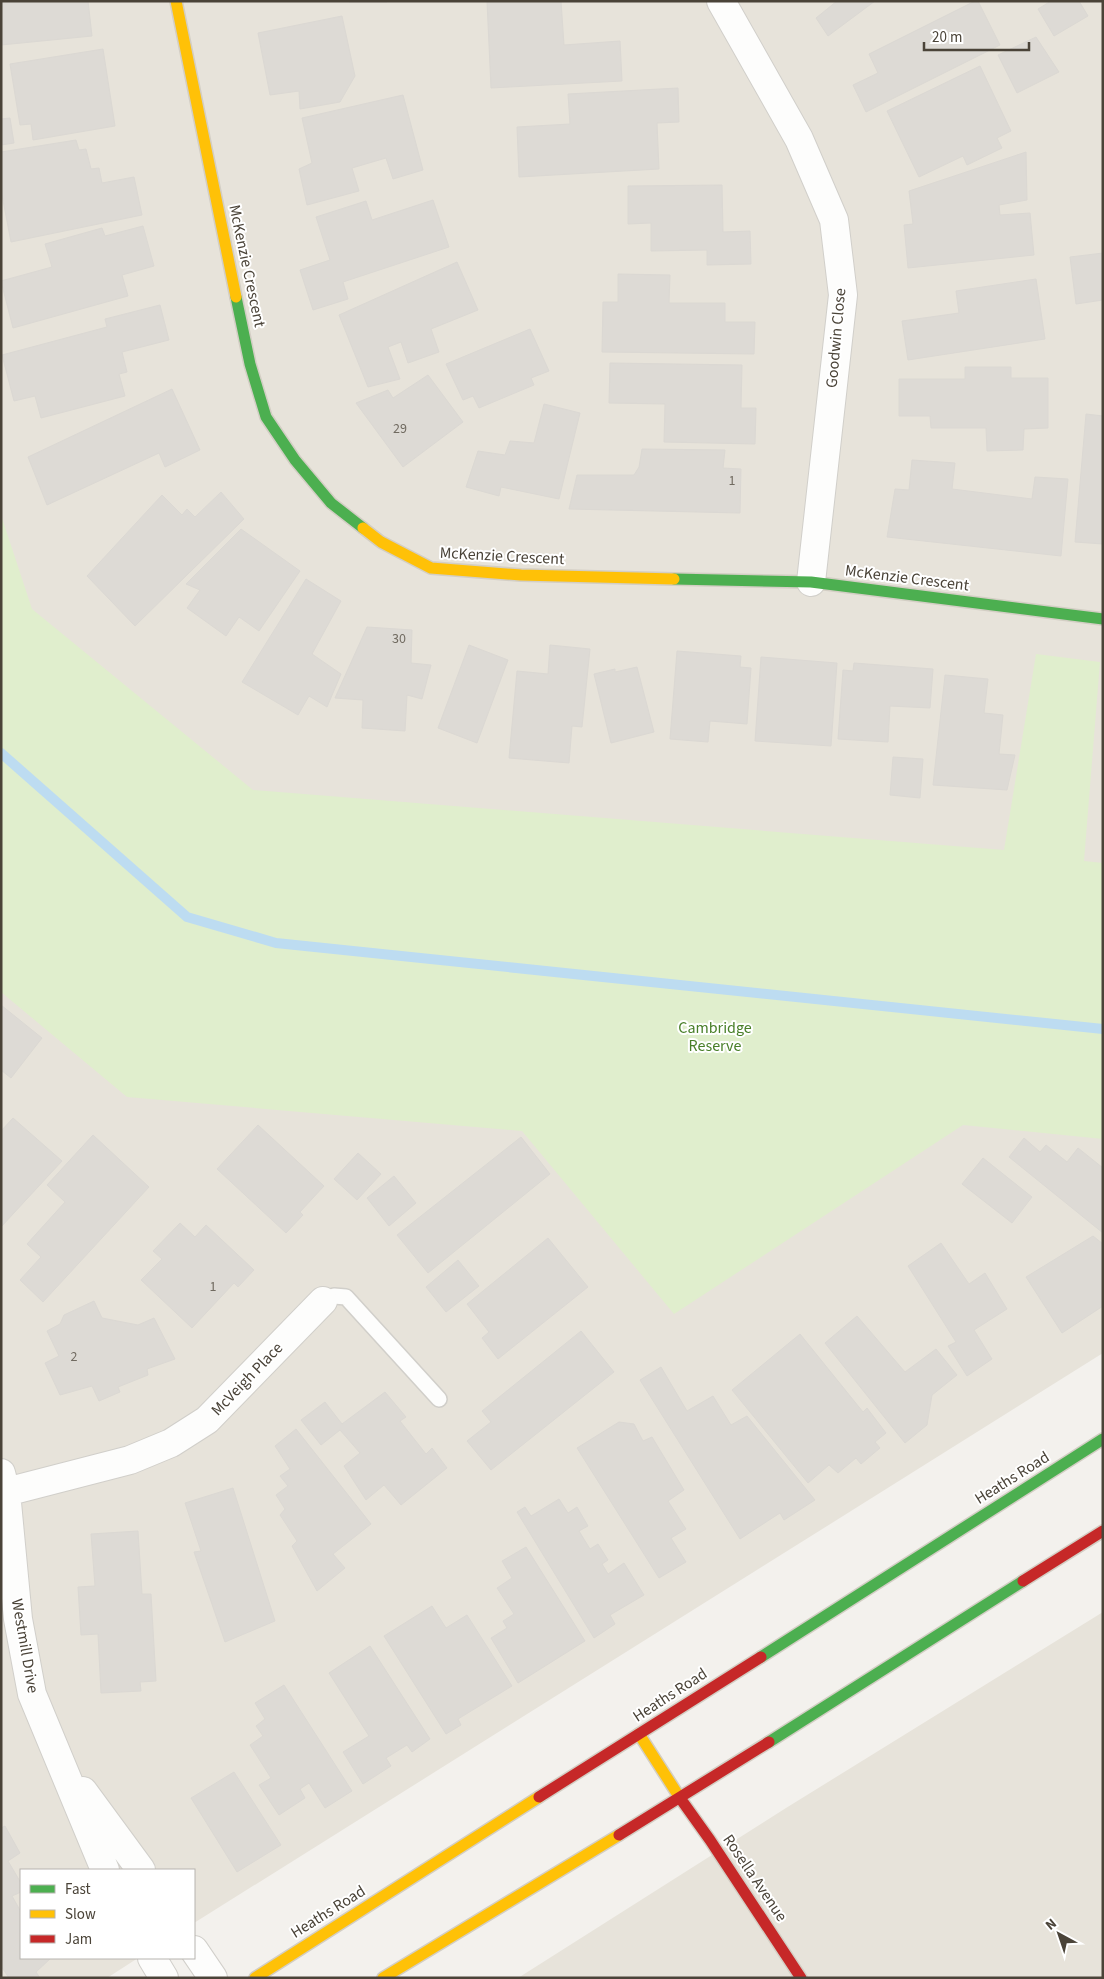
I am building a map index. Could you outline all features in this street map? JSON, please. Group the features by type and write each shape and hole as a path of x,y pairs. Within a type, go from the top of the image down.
{"main road":[{"name":"McKenzie Crescent","path":"176,1 250,364 266,417 295,460 331,503 381,542 431,568 521,575 811,582 1103,620"},
{"name":"Heaths Road","path":"254,1978 1103,1439"},
{"path":"383,1978 680,1798 1103,1531"},
{"name":"Rosella Avenue","path":"639,1734 802,1978"}],"street":[{"name":"Goodwin Close","path":"721,1 799,139 834,220 843,295 811,582"},
{"name":"McVeigh Place","path":"4,1482 130,1460 172,1444 207,1420 322,1301"},
{"name":"Westmill Drive","path":"4,1482 9,1620 32,1694 104,1869"},
{"name":"Westmill Drive","path":"56,1756 140,1869"},
{"path":"195,1951 213,1978"},
{"path":"153,1959 164,1978"}],"lane":[{"name":"McVeigh Place","path":"322,1301 334,1296 346,1297 439,1399"}],"shaded area":[{"path":"1,1 1103,1 1103,1353 195,1922 195,1869 20,1869 20,1959 136,1959 107,1978 1,1978"},
{"path":"1103,1612 1103,1978 518,1978 786,1808"}],"green space":[{"name":"Cambridge Reserve","path":"1,515 32,609 253,790 1004,850 1036,654 1100,662 1084,861 1103,863 1103,1139 963,1125 674,1314 522,1131 127,1097 1,992"}],"building":[{"path":"1,1 88,1 92,36 1,45"},
{"path":"387,1 387,2 349,2"},
{"path":"487,1 561,1 564,45 620,41 622,81 491,88"},
{"path":"837,1 875,1 828,36 816,18"},
{"path":"978,1 1000,45 866,112 853,85 878,73 869,54"},
{"path":"1051,1 1079,1 1088,16 1054,36 1038,9"},
{"path":"342,16 355,76 340,102 300,109 299,91 270,95 258,33"},
{"path":"1036,37 1059,72 1017,93 998,55"},
{"path":"103,49 115,126 33,140 31,124 20,125 10,64"},
{"path":"980,66 1011,131 997,138 1002,148 967,165 963,156 919,177 887,111"},
{"path":"678,88 679,122 657,123 659,169 519,177 517,127 570,124 568,94"},
{"path":"403,95 423,170 393,179 386,158 352,168 359,191 307,205 299,169 312,163 302,118"},
{"path":"10,118 14,143 1,145 1,119"},
{"path":"76,140 79,150 86,149 91,169 99,168 102,183 134,177 142,215 11,242 1,190 1,152"},
{"path":"1026,152 1027,200 999,205 1000,215 1030,213 1034,255 908,268 904,225 913,224 909,191"},
{"path":"722,185 723,232 750,231 751,264 707,265 707,250 651,251 651,223 628,224 628,186"},
{"path":"433,200 449,247 343,282 348,299 313,310 300,270 330,260 316,217 366,201 372,220"},
{"path":"143,226 154,266 122,275 128,296 13,328 1,281 52,267 45,244 102,228 105,236"},
{"path":"1103,253 1103,300 1076,304 1070,257"},
{"path":"457,262 478,310 431,329 439,352 408,363 401,342 388,347 400,379 368,387 339,315"},
{"path":"618,274 670,275 669,303 725,303 725,322 755,322 754,354 602,352 603,302 618,302"},
{"path":"1036,279 1045,339 908,360 902,321 959,313 956,291"},
{"path":"160,305 169,340 122,352 127,372 119,374 125,396 41,418 35,396 14,401 2,355 107,327 105,319"},
{"path":"530,329 549,371 531,378 534,385 479,408 473,396 463,400 446,364"},
{"path":"610,363 742,365 741,408 756,408 755,444 664,442 665,404 609,403"},
{"path":"965,367 1011,367 1011,378 1048,378 1048,428 1024,429 1023,450 987,451 986,428 931,428 930,416 899,416 899,379 965,379"},
{"path":"428,375 463,422 403,467 356,403 388,390 393,398"},
{"path":"172,389 200,450 165,467 159,453 47,505 28,457"},
{"path":"544,404 580,413 559,499 501,487 499,496 466,487 478,451 505,455 510,441 534,443"},
{"path":"1086,414 1103,416 1103,544 1075,542"},
{"path":"642,449 725,450 723,468 741,469 740,513 569,509 577,475 634,475 639,467"},
{"path":"912,460 955,463 952,489 1032,499 1035,477 1068,479 1061,556 887,537 895,489 909,490"},
{"path":"221,492 244,519 135,626 87,576 162,495 182,515 187,509 195,517"},
{"path":"241,529 300,571 259,631 239,617 226,636 187,608 200,590 186,584"},
{"path":"306,579 341,601 312,654 341,674 327,707 309,696 298,715 242,682"},
{"path":"367,627 412,630 411,663 431,665 422,699 407,695 405,731 362,728 363,700 335,698"},
{"path":"469,645 508,660 477,743 438,728"},
{"path":"550,645 590,649 582,727 572,726 569,763 509,758 517,671 548,674"},
{"path":"677,651 741,656 740,667 751,668 747,724 710,721 708,742 670,739"},
{"path":"761,657 837,663 831,746 755,741"},
{"path":"854,663 933,669 930,708 890,706 888,742 838,739 843,670 853,671"},
{"path":"637,667 654,732 611,743 594,674 615,669 615,672"},
{"path":"945,675 988,679 984,713 1003,715 999,754 1015,755 1007,790 933,785"},
{"path":"893,757 923,759 920,798 890,795"},
{"path":"1,1005 42,1038 11,1078 1,1070"},
{"path":"13,1118 62,1161 1,1227 1,1131"},
{"path":"258,1125 324,1186 300,1212 303,1215 286,1233 217,1169"},
{"path":"93,1135 149,1187 43,1302 20,1280 41,1257 27,1244 65,1202 47,1185"},
{"path":"521,1137 550,1174 428,1273 397,1235"},
{"path":"1024,1138 1040,1152 1046,1145 1067,1162 1078,1148 1103,1168 1103,1233 1009,1157"},
{"path":"358,1153 381,1174 357,1200 334,1179"},
{"path":"983,1158 1032,1197 1012,1223 962,1184"},
{"path":"394,1176 416,1203 389,1226 367,1198"},
{"path":"180,1223 195,1237 206,1225 254,1270 238,1287 234,1283 192,1328 141,1280 162,1259 153,1251"},
{"path":"1093,1236 1103,1244 1103,1306 1062,1333 1026,1277"},
{"path":"548,1238 588,1287 498,1359 482,1338 489,1332 467,1304"},
{"path":"941,1243 969,1284 985,1273 1007,1309 974,1330 992,1359 967,1376 948,1346 956,1342 908,1266"},
{"path":"458,1260 479,1286 446,1312 426,1287"},
{"path":"94,1301 102,1318 138,1325 154,1318 175,1359 147,1369 148,1375 118,1387 120,1392 99,1401 92,1386 60,1395 45,1363 59,1356 47,1331 60,1324 64,1315"},
{"path":"857,1316 905,1372 936,1349 957,1375 932,1395 927,1425 905,1443 825,1343"},
{"path":"581,1331 614,1372 491,1470 467,1441 491,1422 482,1411"},
{"path":"800,1334 863,1412 867,1408 886,1433 875,1442 880,1448 861,1464 856,1458 838,1473 829,1465 808,1483 732,1390"},
{"path":"661,1367 687,1411 713,1396 731,1425 747,1416 815,1500 784,1520 780,1513 740,1539 640,1380"},
{"path":"385,1392 406,1417 400,1421 426,1454 432,1448 447,1468 401,1505 384,1485 366,1500 344,1466 360,1453 340,1430 321,1445 301,1420 325,1402 342,1424"},
{"path":"619,1422 634,1424 643,1441 652,1437 684,1490 668,1501 686,1529 671,1538 686,1562 659,1578 577,1448"},
{"path":"296,1429 371,1524 333,1554 345,1568 317,1591 292,1546 297,1541 280,1515 285,1509 276,1495 288,1486 280,1476 290,1469 275,1446"},
{"path":"233,1488 275,1621 225,1642 194,1552 201,1551 185,1503"},
{"path":"559,1499 568,1513 577,1507 588,1526 579,1531 590,1549 598,1544 608,1560 602,1564 608,1574 624,1563 644,1595 610,1615 615,1624 594,1638 517,1512 525,1507 531,1516"},
{"path":"138,1531 142,1594 151,1594 156,1681 140,1682 141,1691 101,1693 98,1634 81,1635 78,1587 95,1586 91,1534"},
{"path":"526,1547 585,1641 518,1683 491,1638 507,1628 503,1621 514,1614 497,1588 512,1578 502,1561"},
{"path":"432,1606 446,1628 467,1615 512,1686 458,1719 461,1725 446,1734 384,1636"},
{"path":"370,1646 430,1739 412,1752 407,1745 386,1758 391,1766 363,1784 343,1752 369,1736 329,1673"},
{"path":"284,1685 352,1791 325,1808 309,1783 300,1789 305,1798 279,1815 259,1785 271,1778 250,1745 263,1736 256,1726 265,1719 255,1703"},
{"path":"234,1772 281,1845 237,1872 191,1798"},
{"path":"5,1826 20,1853 8,1861 20,1881 20,1892 12,1896 20,1910 20,1959 50,1959 36,1972 40,1978 9,1978 1,1966 1,1828"}],"waterway":[{"path":"1,753 187,917 276,943 1103,1029"}],"traffic: fast":[{"path":"236,297 250,364 266,417 295,460 331,503 363,528"},
{"path":"674,579 811,582 1103,619"},
{"path":"761,1657 1103,1439"},
{"path":"769,1742 1023,1581"}],"traffic: slow":[{"path":"176,1 236,297"},
{"path":"363,528 381,542 431,568 521,575 674,579"},
{"path":"639,1734 680,1798"},
{"path":"255,1978 539,1797"},
{"path":"383,1978 619,1835"}],"traffic: jam":[{"path":"1023,1581 1103,1531"},
{"path":"539,1797 761,1657"},
{"path":"619,1835 769,1742"},
{"path":"680,1798 801,1978"}]}
